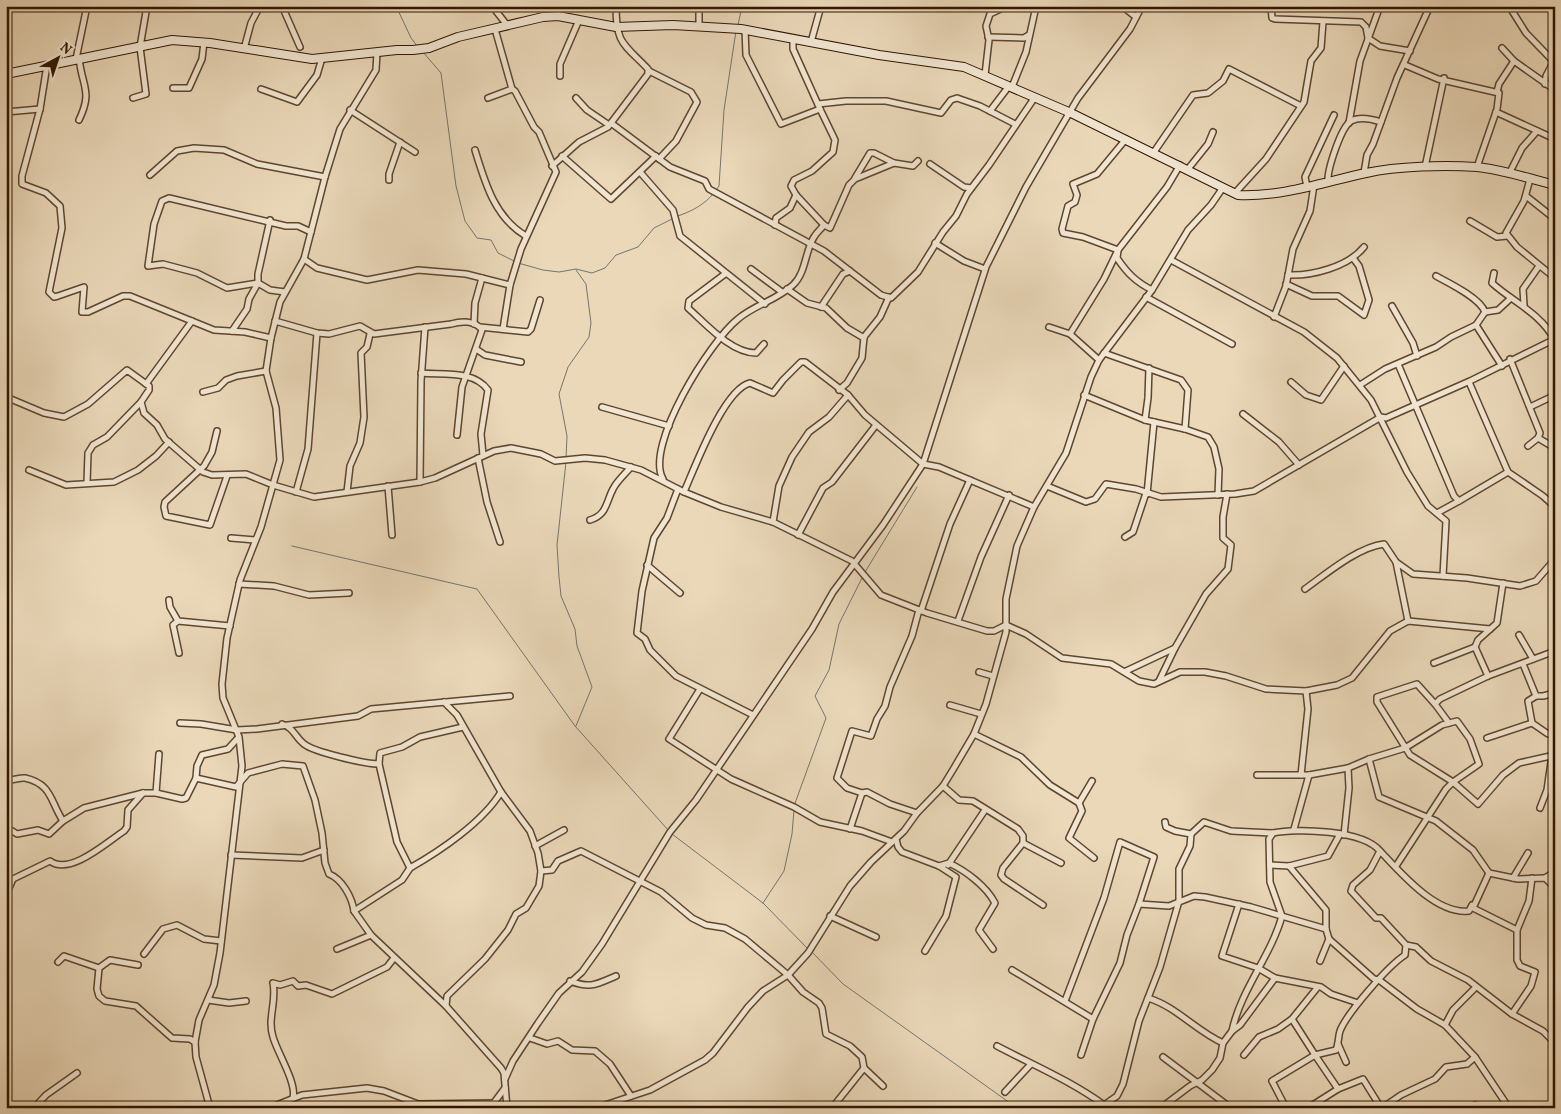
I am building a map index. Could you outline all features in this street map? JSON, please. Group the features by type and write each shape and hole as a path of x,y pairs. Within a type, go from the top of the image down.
{"street":[{"path":"78,120 87,103 87,93 77,58 87,6"},
{"path":"133,98 146,94 140,47 147,6"},
{"path":"244,49 251,23 260,6"},
{"path":"282,6 300,47"},
{"path":"492,6 507,25"},
{"path":"562,156 611,199 676,141 697,102 691,92 649,71 620,40 616,27 616,6"},
{"path":"699,6 699,26"},
{"path":"811,42 821,6"},
{"path":"987,6 993,11"},
{"path":"986,74 988,37 986,26 993,11 1007,6"},
{"path":"1122,6 1136,17"},
{"path":"505,1079 513,1061 559,993 582,972 602,944 670,832 696,800 812,629 833,592 923,464 985,269 1026,187 1071,113 1078,98 1142,6"},
{"path":"1271,6 1272,18 1323,22 1361,22 1366,27 1368,38 1380,46 1410,51"},
{"path":"1349,123 1360,61 1380,6"},
{"path":"1364,173 1368,151 1373,144 1397,78 1405,65 1430,6"},
{"path":"1509,6 1526,33 1554,60 1544,84"},
{"path":"990,111 1010,86 1026,52 1035,11"},
{"path":"6,74 172,40 204,42 303,58 322,58 429,48 458,37 543,16 558,16 616,27 699,26 739,29 879,55 945,63 986,74 1154,152 1222,189 1235,193 1254,196 1311,186 1364,173 1425,167 1477,167 1555,185"},
{"path":"560,76 560,64 579,20"},
{"path":"1235,193 1266,158 1301,106 1307,91 1311,61 1321,48 1323,22"},
{"path":"495,28 512,89 539,132 556,172 526,236 510,285 502,329"},
{"path":"739,29 746,55 779,123 785,124 819,106 846,101 886,101 940,113 951,100 957,98 990,111 1015,124"},
{"path":"988,37 1024,38 1030,35"},
{"path":"794,39 793,50 830,129 835,146 833,152 812,172 792,182 791,188 824,225 830,228 849,185 855,179 870,153 874,153 894,164 913,166 918,161"},
{"path":"173,88 189,88 202,59 204,42"},
{"path":"1502,48 1514,61 1555,90"},
{"path":"210,1108 196,1057 195,1042 199,1020 214,985 242,766 239,737 223,698 222,684 230,626 239,584 256,540 280,460 278,427 266,371 271,338 280,302 304,259 325,177 343,122 376,70 377,52"},
{"path":"261,89 297,102 317,75 322,58"},
{"path":"1477,167 1496,112 1499,84 1514,61"},
{"path":"47,65 40,109 22,176 22,184 46,193 60,206 62,228 50,292 54,297 84,287 82,312 88,312 123,296 214,330 245,332 271,338"},
{"path":"1405,65 1438,79 1444,78 1497,92"},
{"path":"1154,152 1192,95 1208,93 1223,81 1229,69 1301,106"},
{"path":"552,166 579,142 610,124 649,71"},
{"path":"1425,167 1444,78"},
{"path":"488,98 512,89"},
{"path":"576,98 587,110 678,171 700,178 709,189 824,251 881,295 891,298 918,272 935,243 956,216 972,188 1035,97"},
{"path":"6,112 40,109"},
{"path":"350,110 415,152"},
{"path":"1496,112 1555,139"},
{"path":"1274,317 1286,284 1293,249 1310,212 1311,186 1305,177 1334,115"},
{"path":"1328,182 1333,159 1345,126 1363,118 1381,122"},
{"path":"1509,174 1522,148 1537,131"},
{"path":"1188,170 1208,144 1213,132"},
{"path":"1118,250 1083,237 1063,233 1062,229 1068,206 1075,202 1077,195 1073,184 1097,174 1126,139"},
{"path":"389,180 388,174 400,142"},
{"path":"150,175 177,151 194,148 224,150 257,164 325,177"},
{"path":"475,150 485,185 505,220 526,236"},
{"path":"855,179 894,164"},
{"path":"930,164 964,187 972,188"},
{"path":"1070,334 1104,279 1118,250 1167,187 1180,165"},
{"path":"640,172 673,210 680,236 725,274 765,304"},
{"path":"1530,179 1520,211 1506,230 1507,236 1539,266 1555,278"},
{"path":"596,1108 650,1090 706,1060 722,1044 748,1006 763,991 788,975 808,953 850,886 894,841 943,786 974,734 993,676 1006,625 1009,577 1017,546 1034,507 1066,453 1084,395 1098,360 1152,290 1188,230 1211,205 1222,189"},
{"path":"775,225 776,218 790,208 796,195"},
{"path":"1526,196 1555,219"},
{"path":"285,292 270,290 258,283 227,288 197,273 163,264 148,266 154,224 162,200 169,198 256,219 270,220 286,226 298,226 311,232"},
{"path":"232,331 247,309 249,299 258,283 258,274 270,220"},
{"path":"1470,220 1497,237 1507,236"},
{"path":"663,480 660,463 669,426 680,396 699,366 721,337 738,319 765,304 798,279 814,237 824,225"},
{"path":"935,243 964,261 985,269"},
{"path":"1288,275 1310,273 1352,258 1364,247"},
{"path":"1118,250 1118,258 1127,272 1139,283 1152,290"},
{"path":"1286,284 1312,296 1338,296 1364,315 1369,300 1359,266 1352,258"},
{"path":"304,259 317,268 367,280 418,270 466,274 510,285"},
{"path":"1171,260 1310,336 1344,366 1360,385 1383,420 1407,472 1428,506 1446,521 1443,576"},
{"path":"1524,305 1523,298 1526,284 1539,266"},
{"path":"751,269 807,303 821,307 864,338"},
{"path":"821,307 843,274 850,271"},
{"path":"1047,486 1086,502 1095,499 1106,484 1136,488 1146,494 1161,497 1218,495 1254,491 1383,420 1469,382 1502,366 1510,359 1555,339 1544,324 1524,305 1492,284 1494,273"},
{"path":"725,274 689,301 686,306 721,337 749,353 756,352 764,344"},
{"path":"1436,276 1456,285 1465,295 1483,306 1485,312"},
{"path":"457,435 462,387 482,330 477,326 475,303 482,278"},
{"path":"839,390 847,384 862,358 864,338 880,317 889,297"},
{"path":"1146,297 1232,344"},
{"path":"1360,385 1476,324 1485,312 1498,310 1513,299 1523,298"},
{"path":"370,334 451,324 460,321 477,326 522,333 528,332 536,318 540,300"},
{"path":"1392,306 1413,343 1417,356"},
{"path":"146,384 192,321"},
{"path":"275,321 317,333 329,334 360,326 370,334"},
{"path":"1476,324 1502,366"},
{"path":"420,482 422,373 425,327"},
{"path":"1050,327 1070,334 1098,360"},
{"path":"296,492 308,449 317,333"},
{"path":"347,492 350,466 360,443 364,417 361,352 367,347 370,334"},
{"path":"476,349 485,356 521,362"},
{"path":"1104,353 1178,378 1186,386 1185,429"},
{"path":"1510,359 1540,433 1538,438 1528,446"},
{"path":"684,492 716,421 729,401 746,384 756,384 773,393 801,362 805,362 839,390 848,395 876,425 923,464 939,467 1034,507"},
{"path":"1398,364 1418,406 1445,474 1459,501"},
{"path":"1290,382 1306,395 1321,400 1344,366"},
{"path":"1145,420 1148,398 1148,368"},
{"path":"6,397 44,413 64,417 88,404 127,370 146,384 150,390 141,402 108,437 93,445 88,453 87,483"},
{"path":"203,392 218,388 232,378 266,371"},
{"path":"422,373 465,375 483,383 488,390 481,434 480,456 487,502 500,542"},
{"path":"1469,382 1508,472 1555,506"},
{"path":"1530,407 1550,397 1555,392"},
{"path":"773,522 779,486 792,457 809,432 830,417 848,395"},
{"path":"1084,395 1145,420 1185,429 1208,438 1214,447 1220,474 1218,495"},
{"path":"141,402 144,413 157,425 169,442 201,470 212,475 246,474 273,485 314,497 420,482 459,468 480,456 511,448 541,454 555,461 585,458 605,460 631,467 663,480 684,492 722,507 773,522 855,563 881,595 987,632 1006,625"},
{"path":"602,407 669,426"},
{"path":"1243,414 1279,442 1299,465"},
{"path":"1125,536 1133,532 1151,476 1154,422"},
{"path":"798,535 824,488 832,482 876,425"},
{"path":"217,431 212,452 201,470 166,502 164,507 166,516 210,525 227,476"},
{"path":"1538,438 1555,448"},
{"path":"29,470 66,485 114,482 134,472 156,456 169,442"},
{"path":"590,520 606,508 612,490 631,467"},
{"path":"1437,513 1508,472"},
{"path":"917,813 867,792 862,793 843,786 839,780 842,760 852,732 870,736 885,706 890,687 912,636 950,524 970,480"},
{"path":"388,486 392,535"},
{"path":"678,489 667,518 654,538 642,591 637,633 646,639 650,650 676,676 753,715"},
{"path":"1159,681 1175,648 1206,594 1228,569 1231,545 1223,538 1223,516 1227,494"},
{"path":"958,621 980,557 1010,496"},
{"path":"231,538 256,540"},
{"path":"1305,590 1339,565 1376,545 1384,544 1396,562 1413,574 1503,583 1529,584 1536,581 1555,559"},
{"path":"1396,562 1408,620"},
{"path":"647,565 680,593"},
{"path":"1434,663 1475,647 1478,640 1497,623 1503,583"},
{"path":"239,584 274,586 309,595 350,594"},
{"path":"169,600 170,607 178,621"},
{"path":"1006,625 1026,634 1062,658 1111,664 1126,671 1139,681 1154,684 1180,672 1205,672 1226,676 1266,689 1306,692 1337,685 1352,678 1390,631 1408,620 1490,629"},
{"path":"178,653 173,625 178,621 230,626"},
{"path":"1519,635 1533,659"},
{"path":"1475,647 1488,676"},
{"path":"1126,671 1175,648"},
{"path":"1435,704 1440,699 1488,676 1555,651"},
{"path":"1522,664 1536,696"},
{"path":"979,672 993,676"},
{"path":"1449,723 1417,684 1377,697 1377,702 1410,755 1453,782 1478,804 1504,775 1518,763 1553,755 1547,790 1540,808"},
{"path":"700,689 669,739 738,783 794,807 825,824 894,841 902,852 939,866 956,877 946,916 925,951"},
{"path":"1301,775 1308,710 1306,692"},
{"path":"1555,693 1536,696 1528,700 1532,723 1548,734 1555,734"},
{"path":"180,723 201,724 237,730 256,729 282,724 358,716 371,709 510,696"},
{"path":"444,702 457,715 501,792 530,831 541,871 539,886 526,908 516,914 508,930 485,958 447,996 446,1006"},
{"path":"950,704 981,714"},
{"path":"1257,775 1308,775 1348,768 1369,758 1405,748 1426,734 1449,723 1457,722 1470,739 1479,764 1446,789 1396,866"},
{"path":"1487,738 1532,723"},
{"path":"282,724 290,727 305,745 364,764 379,764"},
{"path":"410,868 397,842 379,764 380,753 402,747 420,737 463,727"},
{"path":"974,734 1022,757 1050,786 1079,803 1082,811 1069,838 1094,858"},
{"path":"6,827 17,834 38,830 49,834 62,821 84,808 143,793 156,793 182,799 186,798 196,778 196,771 202,755 228,749 239,737"},
{"path":"156,793 159,754"},
{"path":"1369,758 1380,797 1428,816 1473,850 1489,873 1513,878 1545,878 1555,872"},
{"path":"196,778 236,787 241,784 248,773 267,767 282,764 303,766 315,800 325,864 329,874 336,877 342,884 353,901 354,911 371,935 446,1006 496,1061 504,1073 507,1108"},
{"path":"1270,865 1289,866 1328,856 1342,835 1349,788 1348,768"},
{"path":"1294,829 1308,775"},
{"path":"6,779 16,780 22,777 37,780 51,796 62,821"},
{"path":"1079,803 1092,781"},
{"path":"943,786 960,800 974,801 985,810 1018,829 1022,836 1022,843 1003,868 1001,874 1004,879 1043,905"},
{"path":"354,911 402,880 410,868 468,828 496,801 501,792"},
{"path":"6,895 13,879 50,861 56,865 64,865 95,853 127,828 128,810 143,793"},
{"path":"850,829 862,793"},
{"path":"946,870 985,810"},
{"path":"1165,822 1166,827 1191,834"},
{"path":"997,1046 1055,1077 1077,1086 1104,1105 1117,1096 1123,1084 1179,901 1179,869 1190,846 1191,834 1204,822 1231,831 1273,833 1294,829 1342,835 1370,843 1396,866 1418,890 1442,905 1462,912 1469,911 1489,873"},
{"path":"535,846 564,830"},
{"path":"1162,1107 1212,1070 1220,1058 1223,1044 1232,1031 1258,968 1272,944 1282,916 1270,882 1270,839 1273,833"},
{"path":"1065,1001 1104,898 1120,842 1154,857 1127,935 1120,963 1093,1019 1080,1055"},
{"path":"1022,843 1061,863"},
{"path":"231,855 302,858 324,850"},
{"path":"541,871 552,870 558,861 581,851 661,892 692,918 706,925 725,928 745,939 788,975 803,992 816,1000 822,1008 826,1034 850,1046 862,1057 864,1068 883,1086"},
{"path":"1380,851 1370,870 1353,885 1351,891 1363,906 1376,918 1381,918 1406,945 1416,947 1431,962 1468,980 1512,1014 1543,1032 1555,1043"},
{"path":"1513,878 1528,853"},
{"path":"939,866 949,863 963,870 992,896 995,903 979,930 993,949"},
{"path":"1289,866 1326,910 1326,930 1329,939 1343,949 1355,964 1374,979 1379,980 1416,1009 1445,1024 1475,1057 1509,1108"},
{"path":"1512,1014 1531,986 1535,974 1534,971 1518,964 1517,930 1529,901 1532,878"},
{"path":"1545,878 1555,888"},
{"path":"1139,904 1169,906 1194,896 1239,904 1326,930"},
{"path":"1239,904 1222,956 1258,968 1275,978 1321,988 1358,1003"},
{"path":"1472,905 1475,910 1517,930"},
{"path":"830,916 876,937"},
{"path":"144,954 163,929 177,925 204,939 221,941"},
{"path":"337,950 371,935"},
{"path":"1320,961 1329,939"},
{"path":"1286,1108 1272,1081 1314,1055 1336,1050 1340,1030 1358,1003 1389,968 1405,954 1406,945"},
{"path":"58,962 64,956 99,968"},
{"path":"292,1098 294,1093 288,1073 278,1054 272,1034 271,1014 275,995 273,983 280,985 293,981 298,986 306,985 332,994 387,967 394,958"},
{"path":"138,965 110,960 99,968 97,989 99,996 105,1001 136,1006 172,1038 190,1039 195,1042"},
{"path":"1012,970 1093,1019"},
{"path":"570,981 584,986 591,986 616,976"},
{"path":"1232,1031 1240,1025 1275,978"},
{"path":"1445,1024 1453,1010 1476,987"},
{"path":"1244,1054 1259,1037 1278,1029 1292,1019 1317,988"},
{"path":"1148,998 1176,1011 1206,1034 1223,1044"},
{"path":"208,1000 229,1003 246,1001"},
{"path":"1292,1019 1338,1089"},
{"path":"530,1038 547,1044 558,1041 572,1050 595,1051 610,1064 631,1096"},
{"path":"1338,1044 1346,1062"},
{"path":"1163,1057 1231,1108"},
{"path":"1307,1108 1338,1089 1363,1079 1381,1108 1401,1095 1435,1079 1446,1067 1467,1064 1475,1057"},
{"path":"1005,1092 1031,1064"},
{"path":"832,1108 864,1068"},
{"path":"34,1108 46,1095 77,1073"},
{"path":"268,1108 292,1098 324,1092 366,1088 384,1091 418,1104 495,1103 501,1108"},
{"path":"490,1108 506,1088"}],"waterway":[{"path":"396,6 411,38 418,47"},
{"path":"738,25 742,6"},
{"path":"716,190 719,186 724,110 736,31"},
{"path":"423,52 441,73 456,186 465,221 477,238 491,240 498,253 514,261"},
{"path":"678,216 698,207 714,193"},
{"path":"518,263 543,270 559,272 576,269 592,273 605,268 616,255 638,247 654,228 674,218"},
{"path":"566,458 567,436 559,394 568,367 589,337 591,323 586,284 576,270"},
{"path":"566,462 557,545 561,596 575,629 577,646 592,687 576,726"},
{"path":"865,572 917,487"},
{"path":"292,546 477,589 575,726 669,831"},
{"path":"794,806 826,718 815,696 829,670 839,624 862,578"},
{"path":"763,903 784,871 792,834 794,810"},
{"path":"672,834 763,903 808,949"},
{"path":"811,951 843,984 1017,1108"},
{"path":"1555,998 1555,1007"}]}
